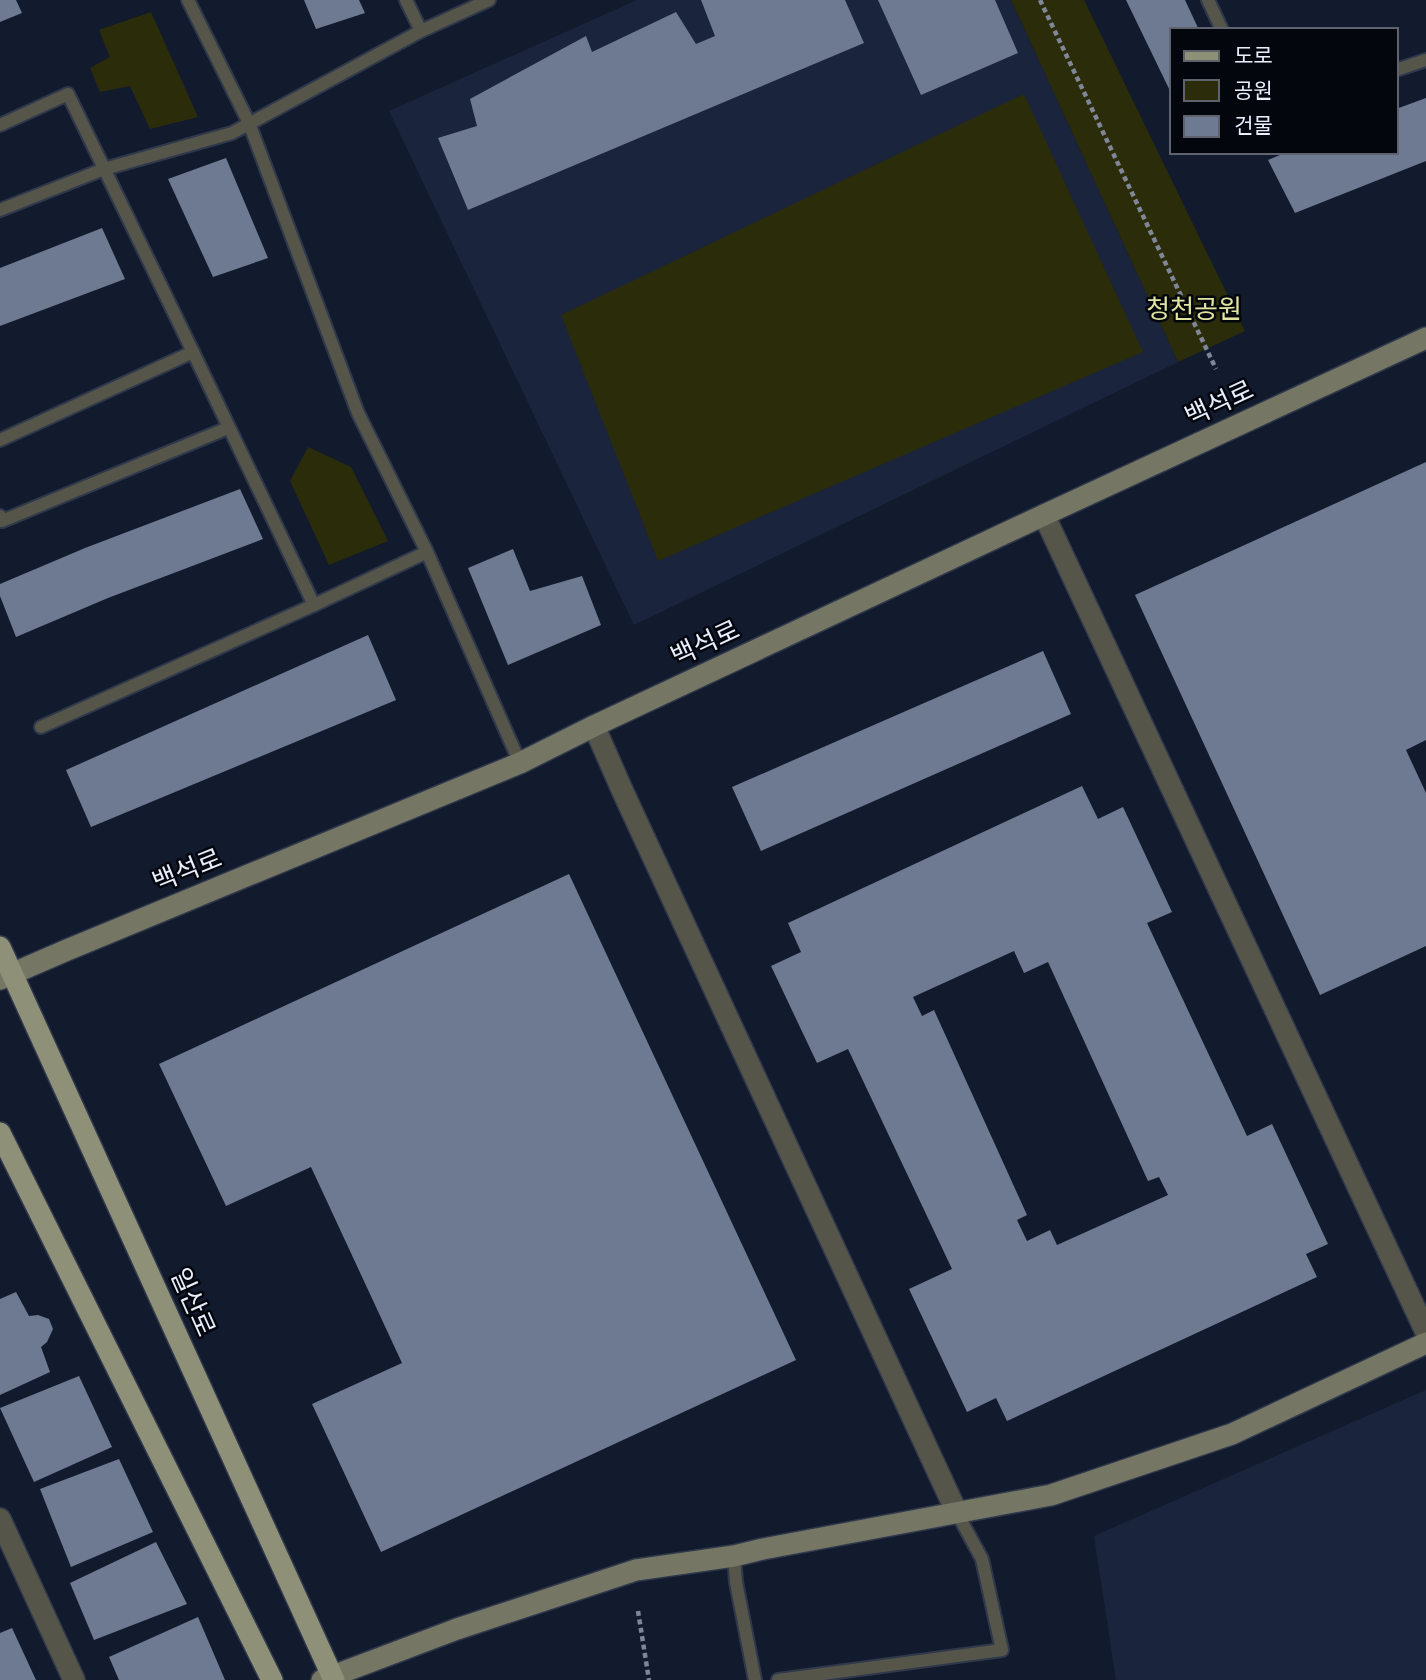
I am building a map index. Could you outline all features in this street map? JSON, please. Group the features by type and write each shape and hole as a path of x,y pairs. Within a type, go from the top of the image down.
{"main road":[{"name":"백석로","path":"6,976 520,763 1426,338"},
{"name":"일산로","path":"0,947 6,976 330,1678"},
{"path":"0,1133 272,1680"},
{"path":"330,1678 457,1629 636,1570 734,1556 1051,1495 1232,1434 1426,1343"}],"street":[{"path":"1044,515 1426,1332"},
{"path":"594,726 957,1513"},
{"path":"0,1519 74,1680"}],"lane":[{"path":"188,0 249,123 358,412 427,552 520,763"},
{"path":"406,0 421,31"},
{"path":"0,211 104,169 232,133 421,31 489,0"},
{"path":"1208,0 1221,28"},
{"path":"1398,69 1426,60"},
{"path":"0,125 68,94 314,605"},
{"path":"0,440 192,352"},
{"path":"0,516 2,521 229,428"},
{"path":"41,727 427,552"},
{"path":"778,1680 1002,1650 982,1559 957,1513"},
{"path":"734,1556 738,1596 755,1680"}],"path":[{"path":"1040,0 1216,369"},
{"path":"638,1611 649,1680"}],"shaded area":[{"path":"637,0 1011,0 1178,362 634,625 389,111"},
{"path":"1426,1390 1426,1680 1116,1680 1094,1536"}],"green space":[{"name":"청천공원","path":"1011,0 1084,0 1245,331 1178,362"},
{"path":"151,12 198,117 150,129 130,86 100,92 90,68 110,57 99,30"},
{"path":"1024,94 1143,352 658,561 561,315"},
{"path":"308,447 351,467 388,541 329,565 290,481"}],"building":[{"path":"0,0 16,0 22,13 0,22"},
{"path":"304,0 359,0 365,13 316,29"},
{"path":"701,0 845,0 864,43 468,210 438,138 477,126 470,99 586,36 592,52 676,12 696,44 715,36"},
{"path":"878,0 995,0 1018,53 921,95"},
{"path":"1126,0 1185,0 1198,28 1170,28 1170,91"},
{"path":"1426,98 1426,161 1295,213 1268,160 1282,154 1398,154 1398,108"},
{"path":"226,158 268,258 213,277 168,179"},
{"path":"102,228 125,279 0,326 0,268"},
{"path":"1426,462 1426,740 1406,750 1426,793 1426,946 1320,995 1135,595"},
{"path":"240,489 263,539 108,598 16,637 0,596 0,584 85,548"},
{"path":"513,549 530,591 582,576 601,625 508,665 468,568"},
{"path":"368,635 396,700 91,827 66,770"},
{"path":"1043,651 1071,714 761,851 732,787"},
{"path":"1082,786 1098,819 1123,807 1172,912 1147,923 1247,1136 1272,1124 1328,1244 1306,1254 1317,1277 1007,1421 996,1398 967,1412 909,1289 952,1269 848,1049 817,1063 771,966 801,952 788,923","holes":["1014,951 1024,973 1048,962 1148,1181 1159,1177 1168,1195 1057,1245 1050,1230 1027,1241 1017,1220 1027,1215 934,1010 922,1016 913,997"]},
{"path":"569,874 796,1360 381,1552 312,1404 402,1363 311,1167 226,1206 159,1064"},
{"path":"16,1292 29,1316 38,1315 49,1319 53,1329 47,1342 41,1347 50,1372 0,1395 0,1299"},
{"path":"79,1376 112,1447 34,1482 0,1408"},
{"path":"119,1459 153,1532 71,1567 40,1489"},
{"path":"156,1542 187,1604 94,1640 70,1583"},
{"path":"198,1617 225,1680 119,1680 109,1657"},
{"path":"12,1628 36,1680 0,1680 0,1633"}]}
